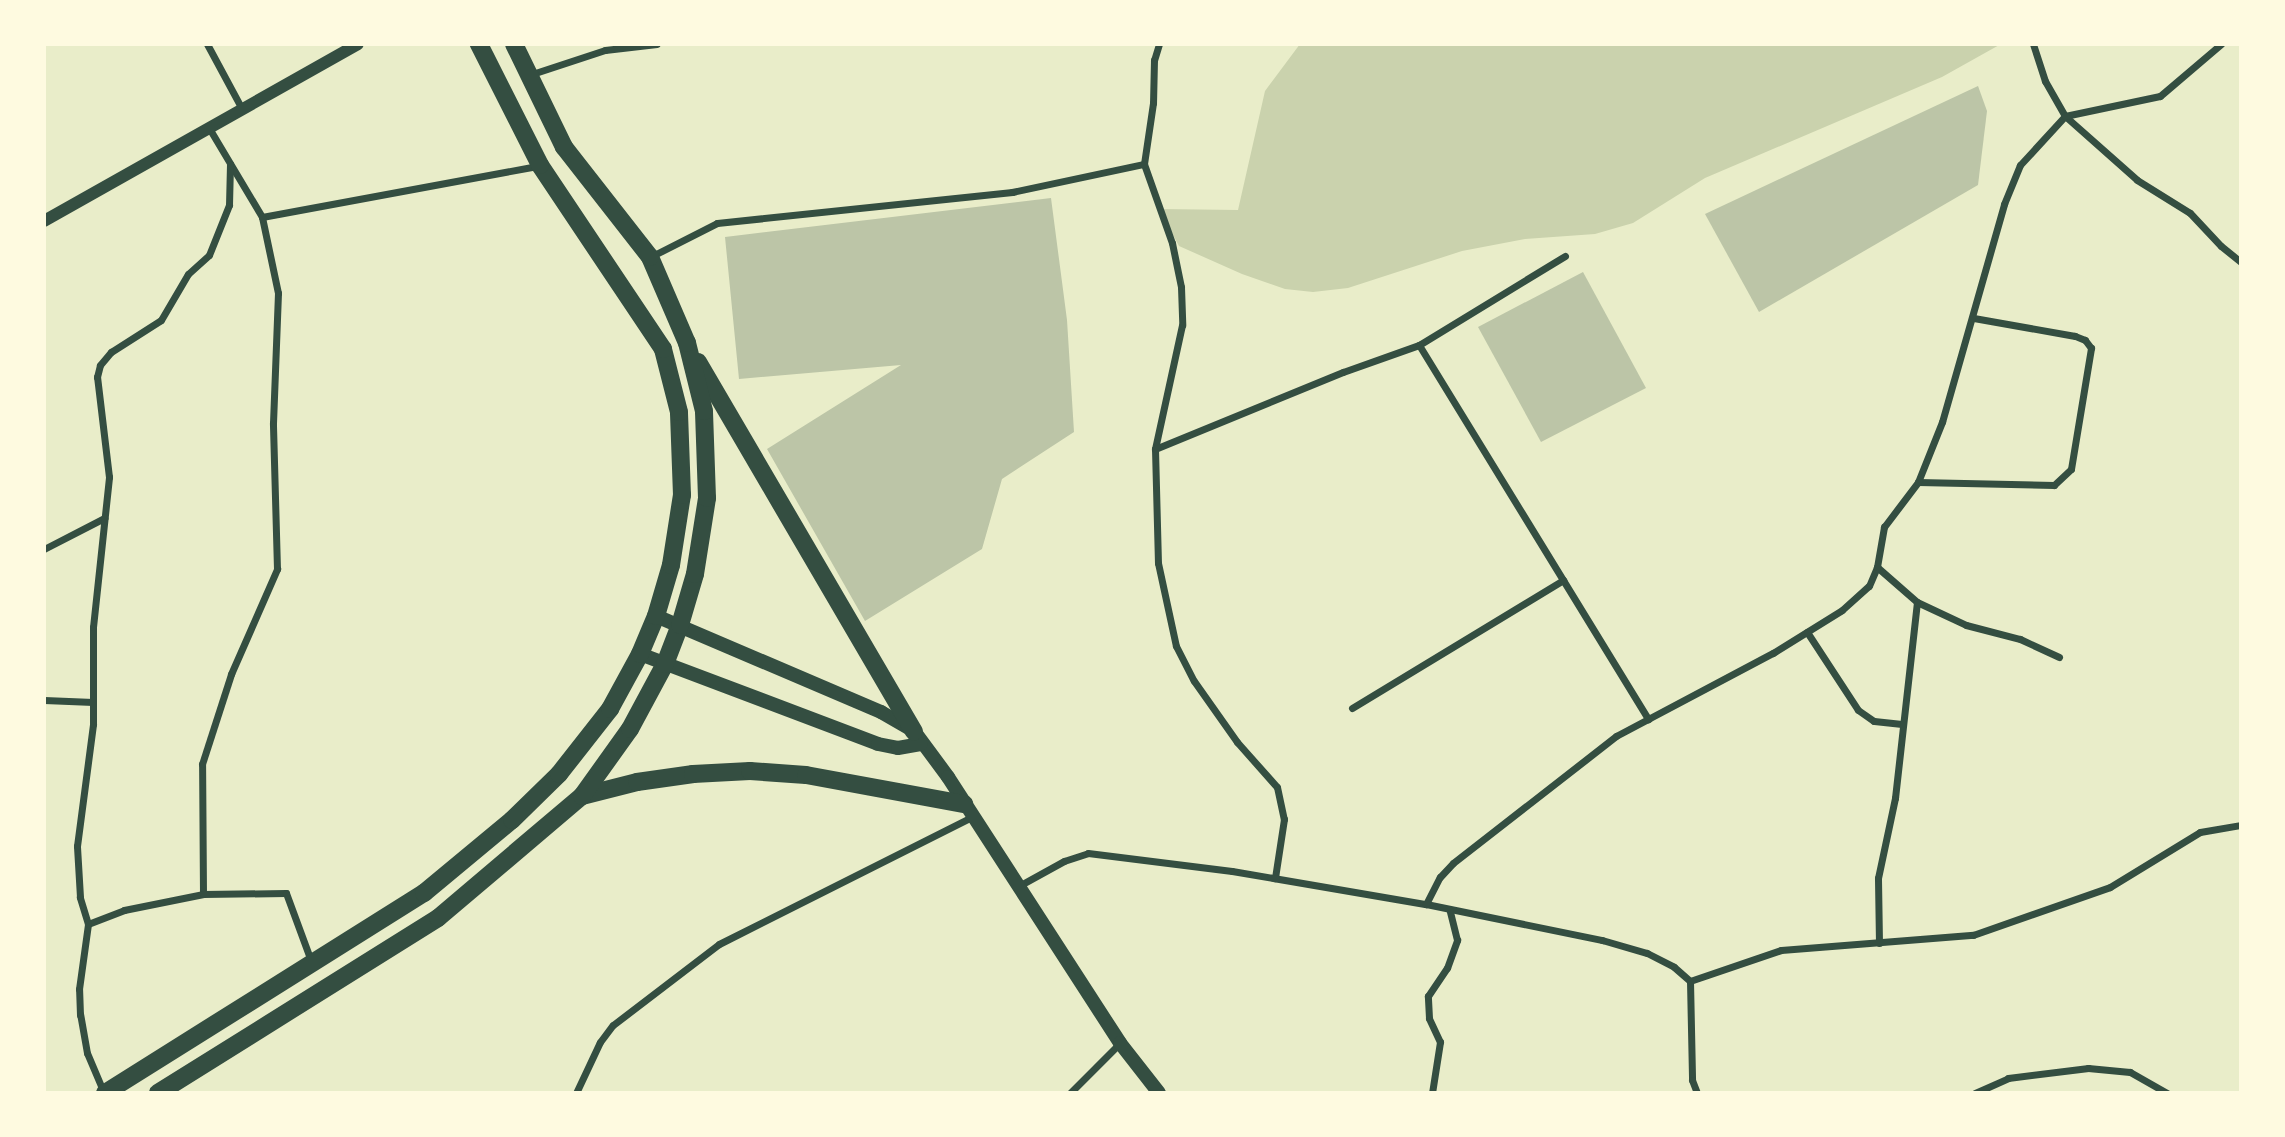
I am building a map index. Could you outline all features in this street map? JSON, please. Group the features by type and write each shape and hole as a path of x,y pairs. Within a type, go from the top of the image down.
{"main road":[{"path":"104,1093 313,965 424,893 512,820 559,774 610,709 640,654 656,616 671,565 682,495 679,412 663,349 540,165 478,44"},
{"path":"514,44 564,146 650,257 687,343 917,737 933,755 1016,887 1120,1043 1159,1093"},
{"path":"158,1093 438,918 582,796 630,729 665,664 680,625 695,574 708,498 704,411 687,343"},
{"path":"656,616 880,712 917,737"},
{"path":"640,654 878,744 898,748 917,737"},
{"path":"582,796 637,782 693,774 750,771 806,775 968,810"}],"street":[{"path":"207,44 242,109"},
{"path":"44,221 359,44"},
{"path":"528,75 605,50 657,44"},
{"path":"1159,44 1154,60 1153,103 1143,164 1172,243 1181,287 1182,325 1154,449 1158,563 1176,646 1194,681 1237,742 1278,787 1284,819 1275,878"},
{"path":"2033,44 2045,81 2065,116 2137,180 2190,213 2221,246 2241,262"},
{"path":"1426,904 1440,877 1453,863 1616,736 1807,632 1842,610 1869,586 1877,567 1884,527 1918,482 1955,384 2004,204 2020,165 2065,116 2160,96 2221,44"},
{"path":"203,894 202,764 231,674 277,569 273,423 278,293 262,217 209,128"},
{"path":"104,1093 87,1053 80,1015 79,989 88,925 80,897 78,846 93,702 93,627 109,477 97,377 100,365 111,352 161,320 188,274 209,255 229,205 230,164"},
{"path":"650,257 717,223 1012,192 1143,164"},
{"path":"262,217 540,165"},
{"path":"1154,449 1343,372 1419,345 1565,256"},
{"path":"1918,482 2054,485 2071,469 2091,348 2085,340 2075,336 1974,318"},
{"path":"1419,345 1648,719"},
{"path":"44,549 104,518"},
{"path":"1877,567 1917,603 1966,625 2021,639 2059,657"},
{"path":"1352,708 1563,580"},
{"path":"1879,943 1878,878 1895,798 1917,603"},
{"path":"1807,632 1858,710 1874,720 1902,724"},
{"path":"44,700 93,702"},
{"path":"576,1093 600,1042 613,1024 719,944 968,810"},
{"path":"1690,981 1781,950 1973,935 2109,887 2200,832 2241,825"},
{"path":"1016,887 1064,861 1088,853 1275,878 1426,904 1602,940 1647,953 1674,967 1690,981 1692,1080 1697,1093"},
{"path":"88,925 124,910 203,894 286,893 313,965"},
{"path":"1432,1093 1440,1042 1429,1017 1427,996 1447,968 1457,940 1449,909"},
{"path":"1070,1093 1120,1043"},
{"path":"1975,1093 2008,1078 2088,1068 2130,1072 2167,1093"}],"green space":[{"path":"1300,44 2001,44 1942,77 1705,178 1633,223 1595,234 1525,239 1462,251 1348,288 1313,292 1285,289 1242,274 1179,246 1159,209 1238,210 1265,91"}],"building":[{"path":"1978,86 1987,111 1978,185 1759,312 1705,214"},
{"path":"1051,198 1067,320 1074,432 1002,479 982,549 865,621 767,449 901,365 739,379 725,237"},
{"path":"1583,272 1646,388 1541,442 1478,327"}]}
